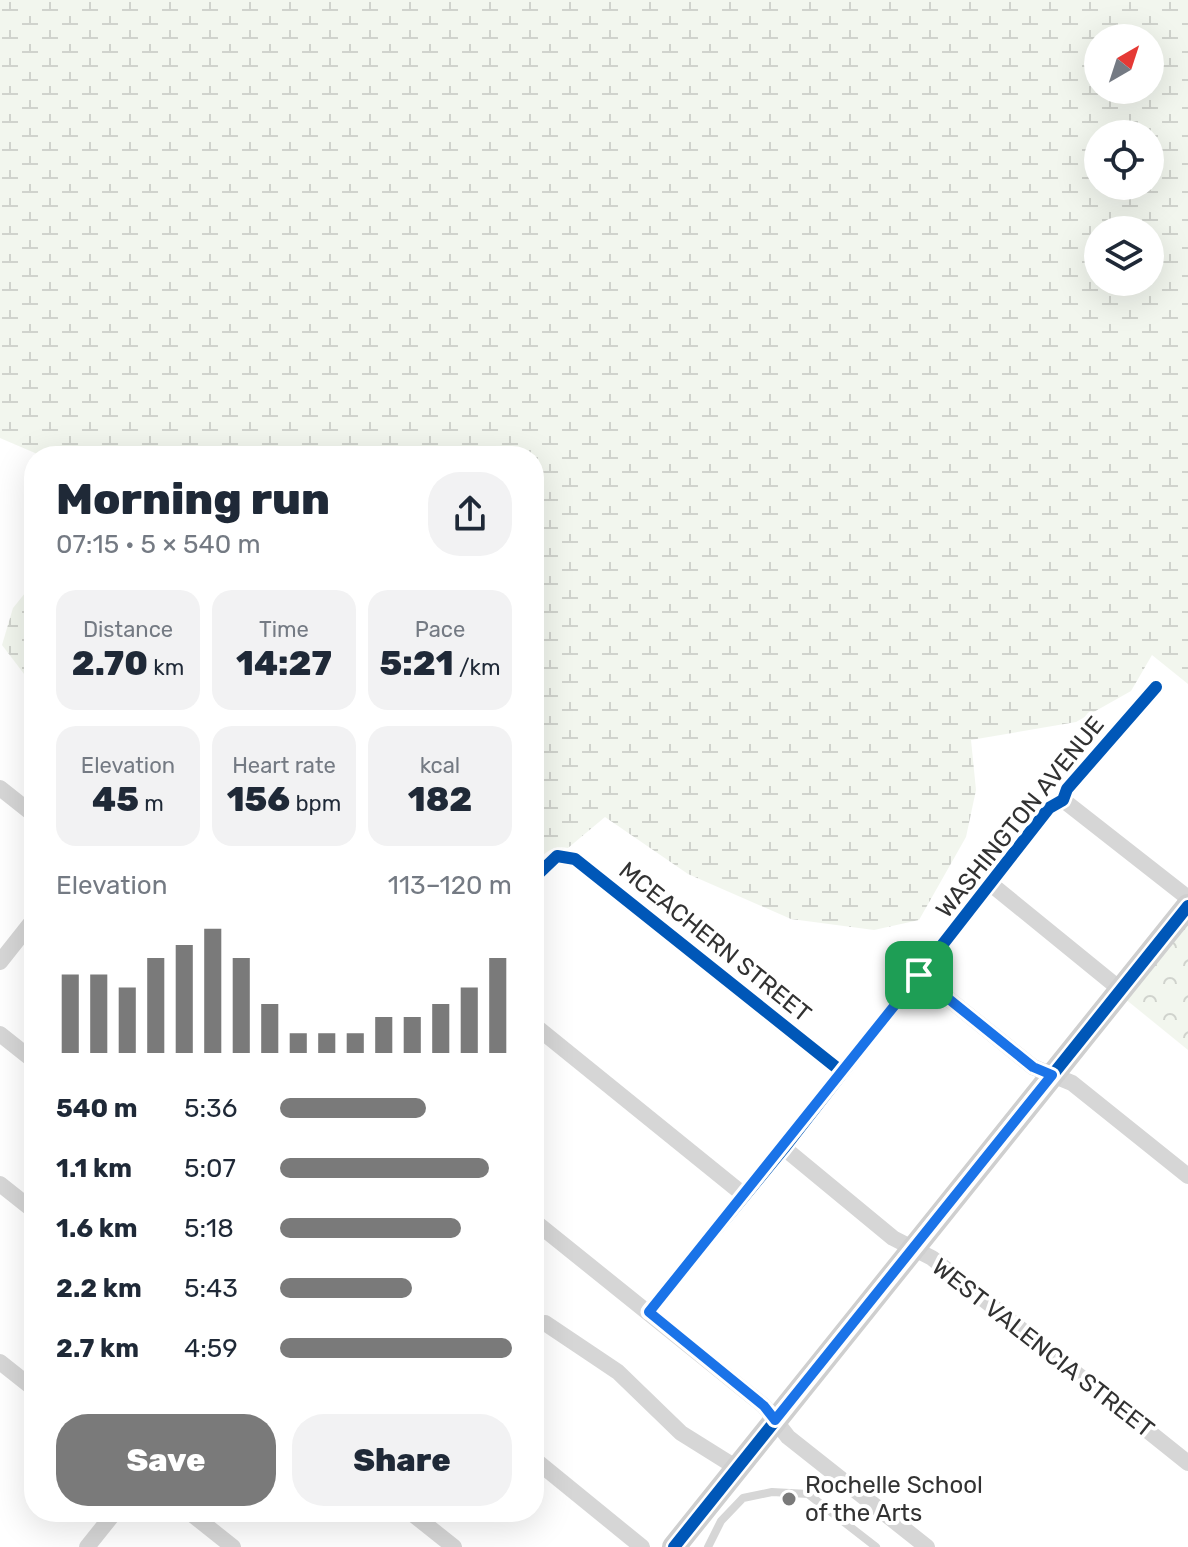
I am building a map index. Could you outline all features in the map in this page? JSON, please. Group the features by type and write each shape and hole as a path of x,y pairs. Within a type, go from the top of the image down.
{"street":[{"name":"WASHINGTON AVENUE","path":"649,1312 784,1148 1049,808 1063,800 1067,789 1156,687"},
{"path":"0,788 24,807"},
{"path":"1063,800 1188,898"},
{"name":"MCEACHERN STREET","path":"544,868 557,856 575,859 842,1072"},
{"path":"992,885 1121,990"},
{"path":"674,1547 1188,906"},
{"path":"0,962 24,932"},
{"path":"919,975 1033,1067 1072,1083 1188,1176"},
{"path":"544,1033 744,1195"},
{"path":"0,1034 24,1053"},
{"name":"WEST VALENCIA STREET","path":"784,1148 893,1238 932,1258 1188,1463"},
{"path":"0,1184 24,1203"},
{"path":"544,1229 764,1406 788,1437 927,1547"},
{"path":"545,1323 618,1372 681,1433 737,1468"},
{"path":"0,1362 24,1381"},
{"path":"544,1467 642,1547"},
{"path":"87,1547 107,1522"},
{"path":"202,1522 233,1547"},
{"path":"423,1522 454,1547"}],"lane":[{"path":"708,1547 721,1521 743,1498 772,1492 808,1494 876,1547"}],"green space":[{"path":"0,0 1188,0 1188,684 1152,655 1131,691 1076,722 971,740 976,790 966,837 919,920 874,930 791,919 688,874 605,817 568,848 550,850 544,854 544,446 24,446 0,438"},
{"path":"24,594 24,674 2,645 13,608"},
{"path":"1188,918 1188,1050 1124,998"}],"cycle path":[{"path":"649,1312 784,1148 1049,808 1063,800 1067,789 1156,687"},
{"path":"544,868 557,856 575,859 842,1072"},
{"path":"674,1547 1188,906"}],"place":[{"name":"Rochelle School of the Arts","path":"789,1499"}],"route":[{"path":"919,975 1033,1067 1052,1075 775,1420 764,1406 649,1312 784,1148 919,975"}]}
